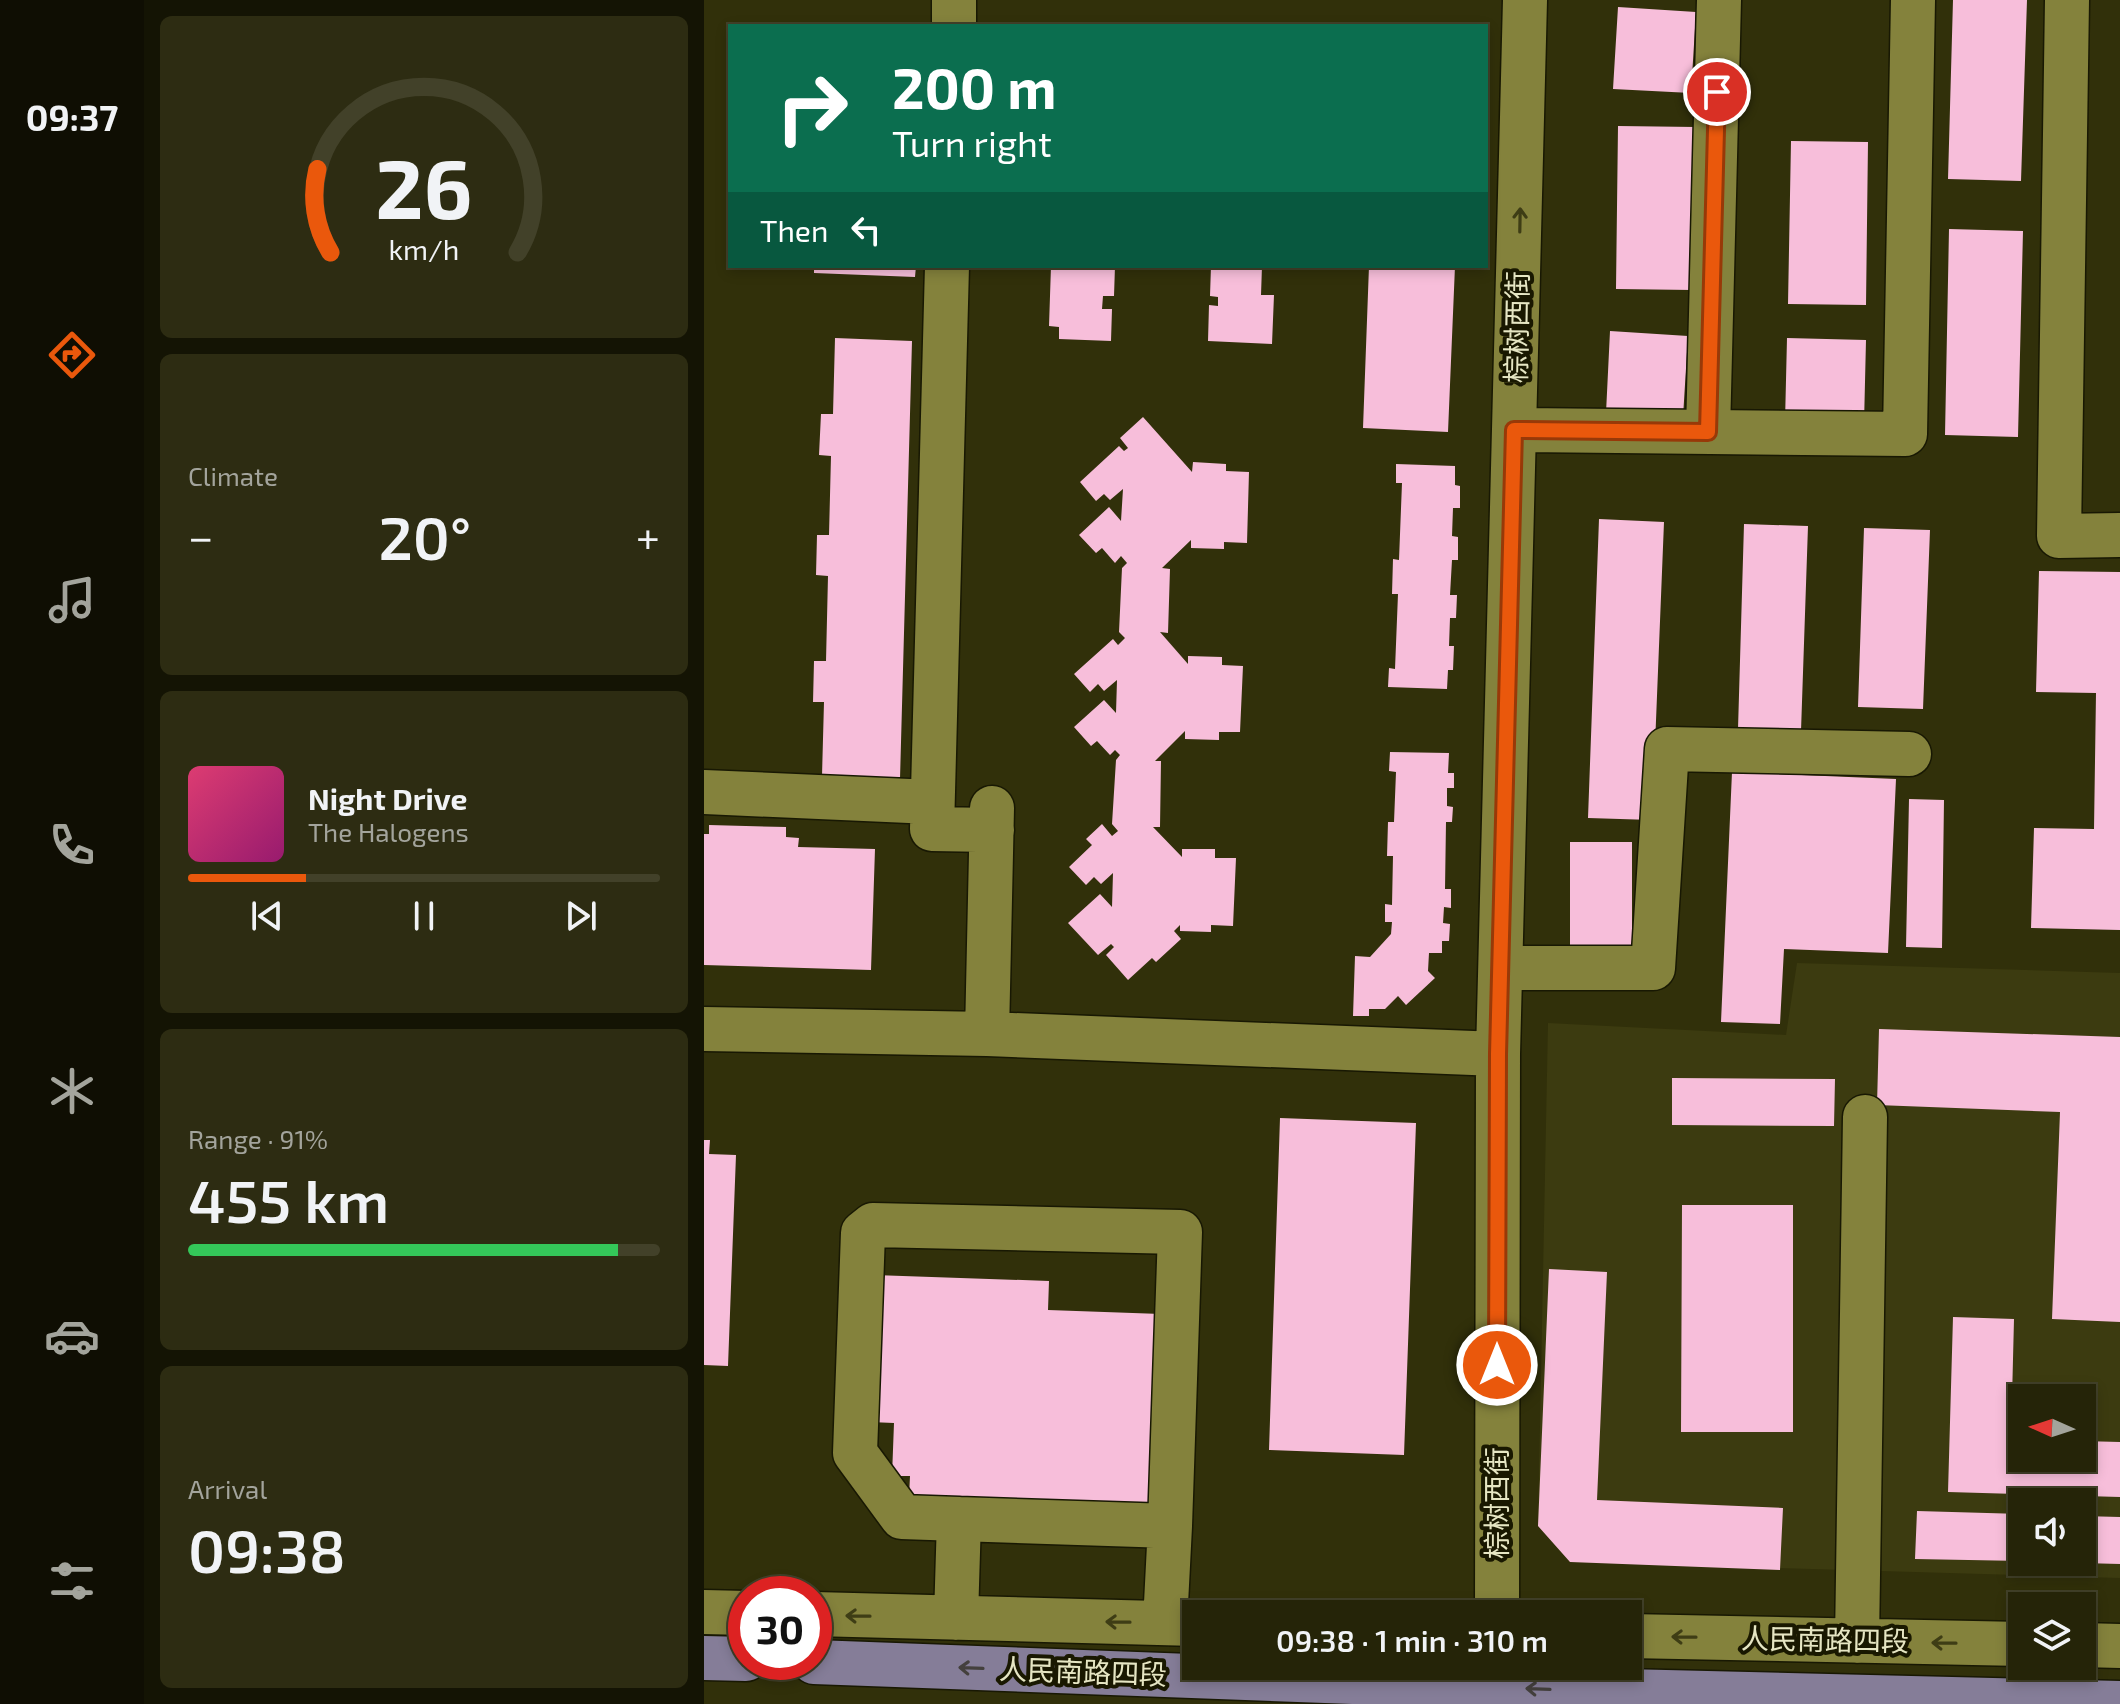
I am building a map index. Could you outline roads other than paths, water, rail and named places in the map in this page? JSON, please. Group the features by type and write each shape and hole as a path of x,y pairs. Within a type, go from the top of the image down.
{"main road":[{"path":"704,1658 728,1659"},
{"name":"人民南路四段","path":"832,1663 1541,1689 2120,1703"}],"street":[{"path":"954,0 954,24"},
{"name":"棕树西街","path":"1497,1600 1498,1054 1514,430 1505,53 1525,0"},
{"path":"1708,432 1719,0"},
{"path":"1514,430 1905,434 1913,0"},
{"path":"2067,0 2059,536 2120,535"},
{"path":"947,268 932,829 992,819 987,1034"},
{"path":"1501,968 1653,968 1667,749 1909,754"},
{"path":"704,792 932,802"},
{"path":"704,1029 987,1034 1498,1054"},
{"path":"1857,1641 1865,1117"},
{"path":"1170,1526 902,1517 855,1453 863,1233 873,1225 1180,1232 1170,1526 1180,1624"},
{"path":"956,1618 959,1519"},
{"path":"704,1612 728,1613"},
{"name":"人民南路四段","path":"832,1615 1180,1624"},
{"name":"人民南路四段","path":"1642,1636 2008,1644"},
{"path":"2096,1645 2120,1646"}]}
